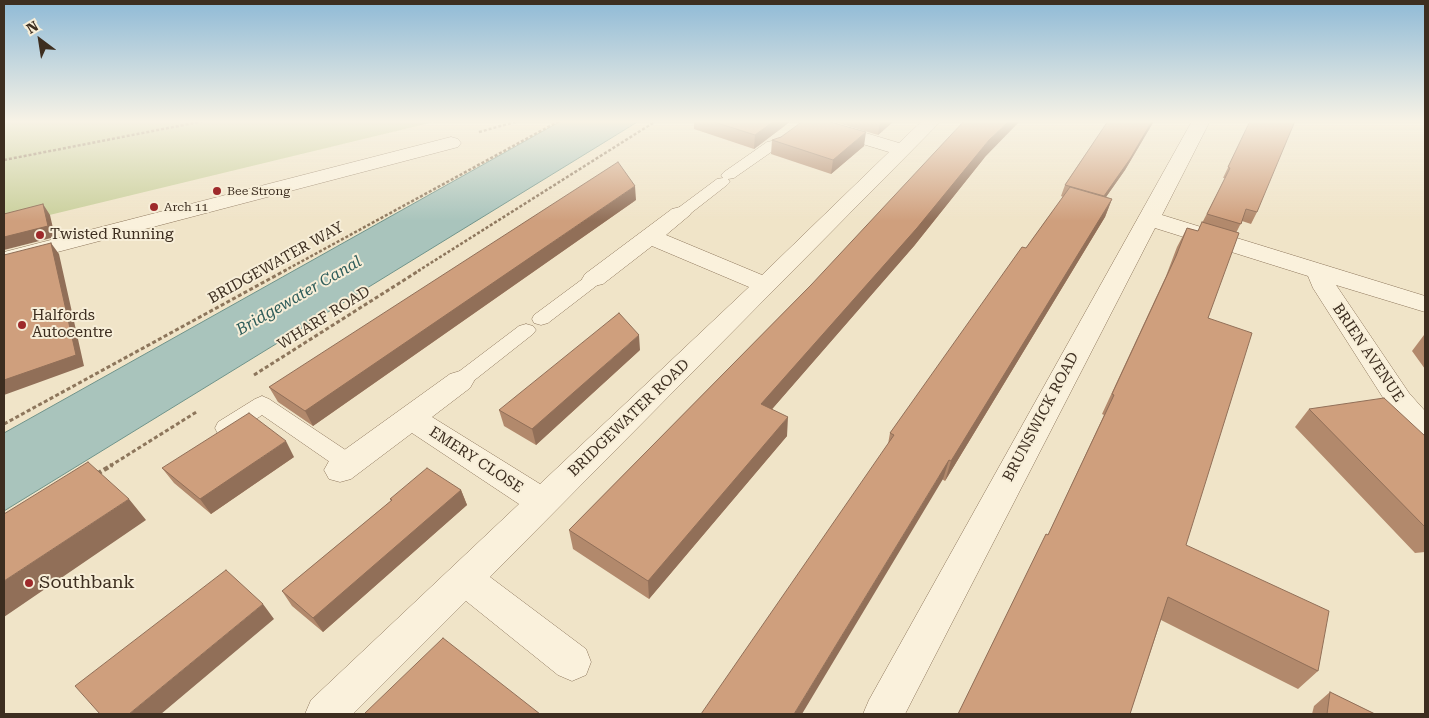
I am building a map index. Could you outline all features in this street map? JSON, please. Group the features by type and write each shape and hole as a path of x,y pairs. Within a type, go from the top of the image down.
{"street":[{"path":"4,259 407,155"},
{"name":"BRIDGEWATER ROAD","path":"325,714 766,286 897,155"},
{"name":"BRUNSWICK ROAD","path":"883,714 1183,155"},
{"path":"594,279 680,214"},
{"name":"BRIEN AVENUE","path":"1148,218 1425,304"},
{"path":"650,237 766,286"},
{"name":"BRIEN AVENUE","path":"1319,271 1324,288 1398,400 1425,431"},
{"name":"EMERY CLOSE","path":"344,467 460,381"},
{"name":"EMERY CLOSE","path":"410,417 543,502"},
{"path":"464,578 572,662"}],"lane":[{"path":"680,214 758,155"},
{"path":"460,381 594,279"},
{"path":"209,439 262,404 344,467"}],"path":[{"path":"4,160 32,155"},
{"name":"BRIDGEWATER WAY","path":"4,424 497,155"},
{"name":"WHARF ROAD","path":"246,380 603,155"},
{"path":"96,475 204,406"}],"green space":[{"path":"4,155 300,155 4,226"}],"water":[{"name":"Bridgewater Canal","path":"501,155 584,155 4,511 4,433"}],"building":[{"path":"816,155 839,155 833,160"},
{"path":"933,155 977,155 917,228 761,404 788,417 648,581 569,530 811,285"},
{"path":"1085,155 1133,155 1104,196 1065,185"},
{"path":"1234,155 1281,155 1257,212 1246,209 1241,224 1207,214 1230,168 1228,167"},
{"path":"618,162 635,186 305,411 269,387"},
{"path":"1070,187 1112,199 951,461 949,460 794,714 701,714 894,435 890,433 1022,247 1026,248"},
{"path":"43,204 48,226 4,237 4,214"},
{"path":"1202,222 1239,233 1208,318 1252,333 1186,545 1329,611 1318,671 1168,597 1130,714 958,714 1046,534 1048,535 1114,395 1112,394 1176,256 1187,228 1198,231"},
{"path":"51,243 76,355 4,380 4,255"},
{"path":"619,313 639,335 532,429 499,410"},
{"path":"1384,398 1425,436 1425,527 1309,409"},
{"path":"249,413 286,441 200,499 162,468"},
{"path":"88,462 129,499 4,581 4,514"},
{"path":"427,468 461,490 313,618 282,591 392,500 390,499"},
{"path":"226,570 263,604 129,714 100,714 75,686"},
{"path":"443,638 540,714 364,714"},
{"path":"1330,692 1375,714 1327,714"}],"place":[{"name":"Bee Strong","path":"217,191"},
{"name":"Arch 11","path":"154,207"},
{"name":"Twisted Running","path":"40,235"},
{"name":"Halfords Autocentre","path":"22,325"},
{"name":"Southbank","path":"29,583"}]}
